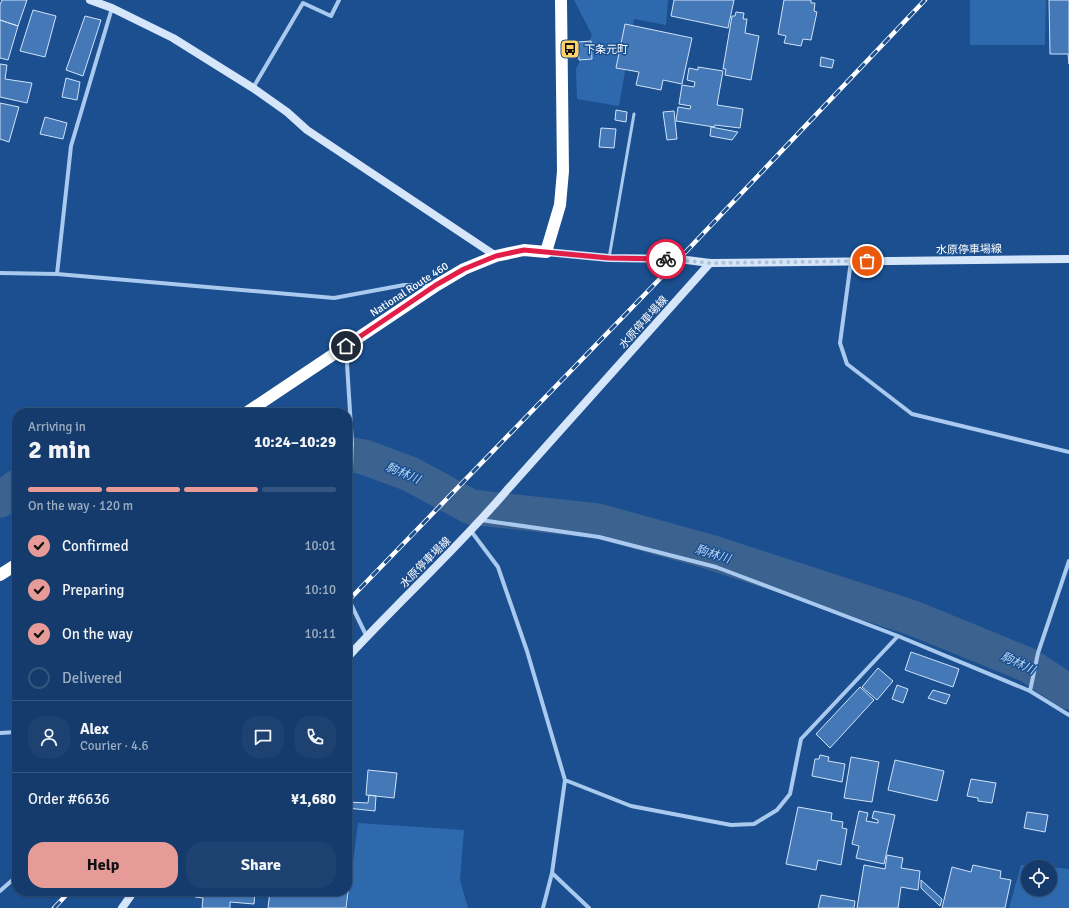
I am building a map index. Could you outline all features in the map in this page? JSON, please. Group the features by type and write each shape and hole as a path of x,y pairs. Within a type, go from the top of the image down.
{"highway":[{"path":"546,252 560,205 563,171 561,0"},
{"name":"National Route 460","path":"253,408 436,285 464,269 496,256 524,250 546,252"},
{"path":"0,575 12,567"}],"main road":[{"path":"90,0 112,8 173,38 253,88 287,112 308,130 496,256"},
{"path":"546,252 609,258 679,259 710,263"},
{"name":"水原停車場線","path":"352,652 471,531 710,263 1069,258"},
{"path":"122,908 130,896"}],"street":[{"path":"253,88 303,3 331,16 339,0"},
{"path":"57,274 71,146 112,8"},
{"path":"851,261 840,343 847,364 912,414 1069,452"},
{"path":"0,272 57,274 334,298 404,285 436,285"},
{"path":"346,346 350,408"},
{"path":"481,520 598,537 716,567 898,636 1030,691 1069,715"},
{"path":"471,531 498,567 527,651 565,780 552,873 543,908"},
{"path":"1030,691 1038,653 1069,561"},
{"path":"352,607 366,637"},
{"path":"565,780 630,806 731,825 754,824 777,810 790,794 800,739 898,636"},
{"path":"0,733 12,732"},
{"path":"552,873 589,908"},
{"path":"0,891 12,880"}],"lane":[{"path":"609,258 634,114"}],"shaded area":[{"path":"574,0 668,0 666,25 634,19 619,106 577,99 576,69 592,35"},
{"path":"970,0 1046,0 1045,45 970,45"},
{"path":"358,823 464,830 460,880 468,908 347,908 349,896 352,896 352,869"},
{"path":"1021,865 1021,896 1057,896 1057,868 1069,869 1069,908 1009,908"}],"building":[{"path":"2,0 27,0 18,26 0,20 0,5"},
{"path":"674,0 734,0 728,28 671,16"},
{"path":"784,0 811,0 811,3 815,3 814,11 817,12 811,40 803,39 801,46 784,43 786,36 778,34"},
{"path":"1049,0 1069,0 1069,64 1068,54 1050,54"},
{"path":"33,10 56,16 45,57 20,51"},
{"path":"736,12 744,13 743,19 747,19 745,33 759,36 751,80 725,75 726,69 723,69 732,16 735,16"},
{"path":"85,16 101,20 83,76 66,70"},
{"path":"0,20 18,26 8,60 0,58"},
{"path":"625,24 692,38 682,84 663,80 661,90 636,85 639,72 616,68"},
{"path":"591,41 592,59 579,60 578,42"},
{"path":"821,57 834,60 832,68 820,66"},
{"path":"0,64 7,65 5,79 32,83 27,103 0,97"},
{"path":"698,67 723,71 717,105 743,109 740,128 715,125 714,127 676,121 678,107 690,109 691,106 679,104 682,85 694,87 695,82 687,80 689,68 698,70"},
{"path":"66,78 80,82 77,100 62,97"},
{"path":"0,103 19,107 9,142 0,139"},
{"path":"616,110 627,112 626,122 615,120"},
{"path":"674,111 677,139 667,140 663,112"},
{"path":"45,117 67,123 63,139 40,134"},
{"path":"711,127 738,132 732,140 710,136"},
{"path":"601,128 616,129 614,148 599,147"},
{"path":"911,652 959,669 953,687 905,670"},
{"path":"878,668 893,681 877,700 862,687"},
{"path":"897,685 908,689 903,703 892,699"},
{"path":"860,687 874,700 830,748 816,734"},
{"path":"933,690 950,695 946,704 928,698"},
{"path":"820,755 829,757 828,761 845,764 842,782 812,776 815,759 819,759"},
{"path":"851,757 879,762 872,802 844,798"},
{"path":"895,760 944,771 937,801 888,790"},
{"path":"368,770 397,773 394,798 366,795"},
{"path":"971,779 996,783 992,803 978,801 978,798 967,796"},
{"path":"369,795 376,796 375,811 352,809 352,802 368,803"},
{"path":"798,807 832,813 831,820 843,822 842,828 847,829 841,865 818,860 816,870 786,864"},
{"path":"859,811 868,813 866,821 878,823 878,820 872,818 874,811 895,815 884,864 856,858 859,846 852,844"},
{"path":"1027,812 1048,815 1045,832 1024,828"},
{"path":"887,855 903,858 901,868 920,871 918,890 901,887 898,908 857,908 864,865 885,869"},
{"path":"973,865 1001,871 1000,878 1011,880 1005,908 942,908 952,867 971,872"},
{"path":"921,880 942,899 940,906 921,888"},
{"path":"821,895 855,901 854,908 818,908"},
{"path":"255,896 254,904 230,902 230,908 202,908 203,898 195,897"},
{"path":"269,896 348,896 346,908 268,908"}],"waterway":[{"name":"駒林川","path":"352,455 364,457 410,474 471,507 598,521 710,552 913,618 1028,665 1069,692"},
{"name":"駒林川","path":"0,500 12,491"}],"railway":[{"path":"352,597 679,259 925,0"},
{"path":"54,908 65,896"}],"way so far":[{"path":"666,259 710,263 867,261"}],"place":[{"name":"下条元町","path":"570,49"}],"route":[{"path":"346,346 436,285 464,269 496,256 524,250 609,258 666,259"}]}
